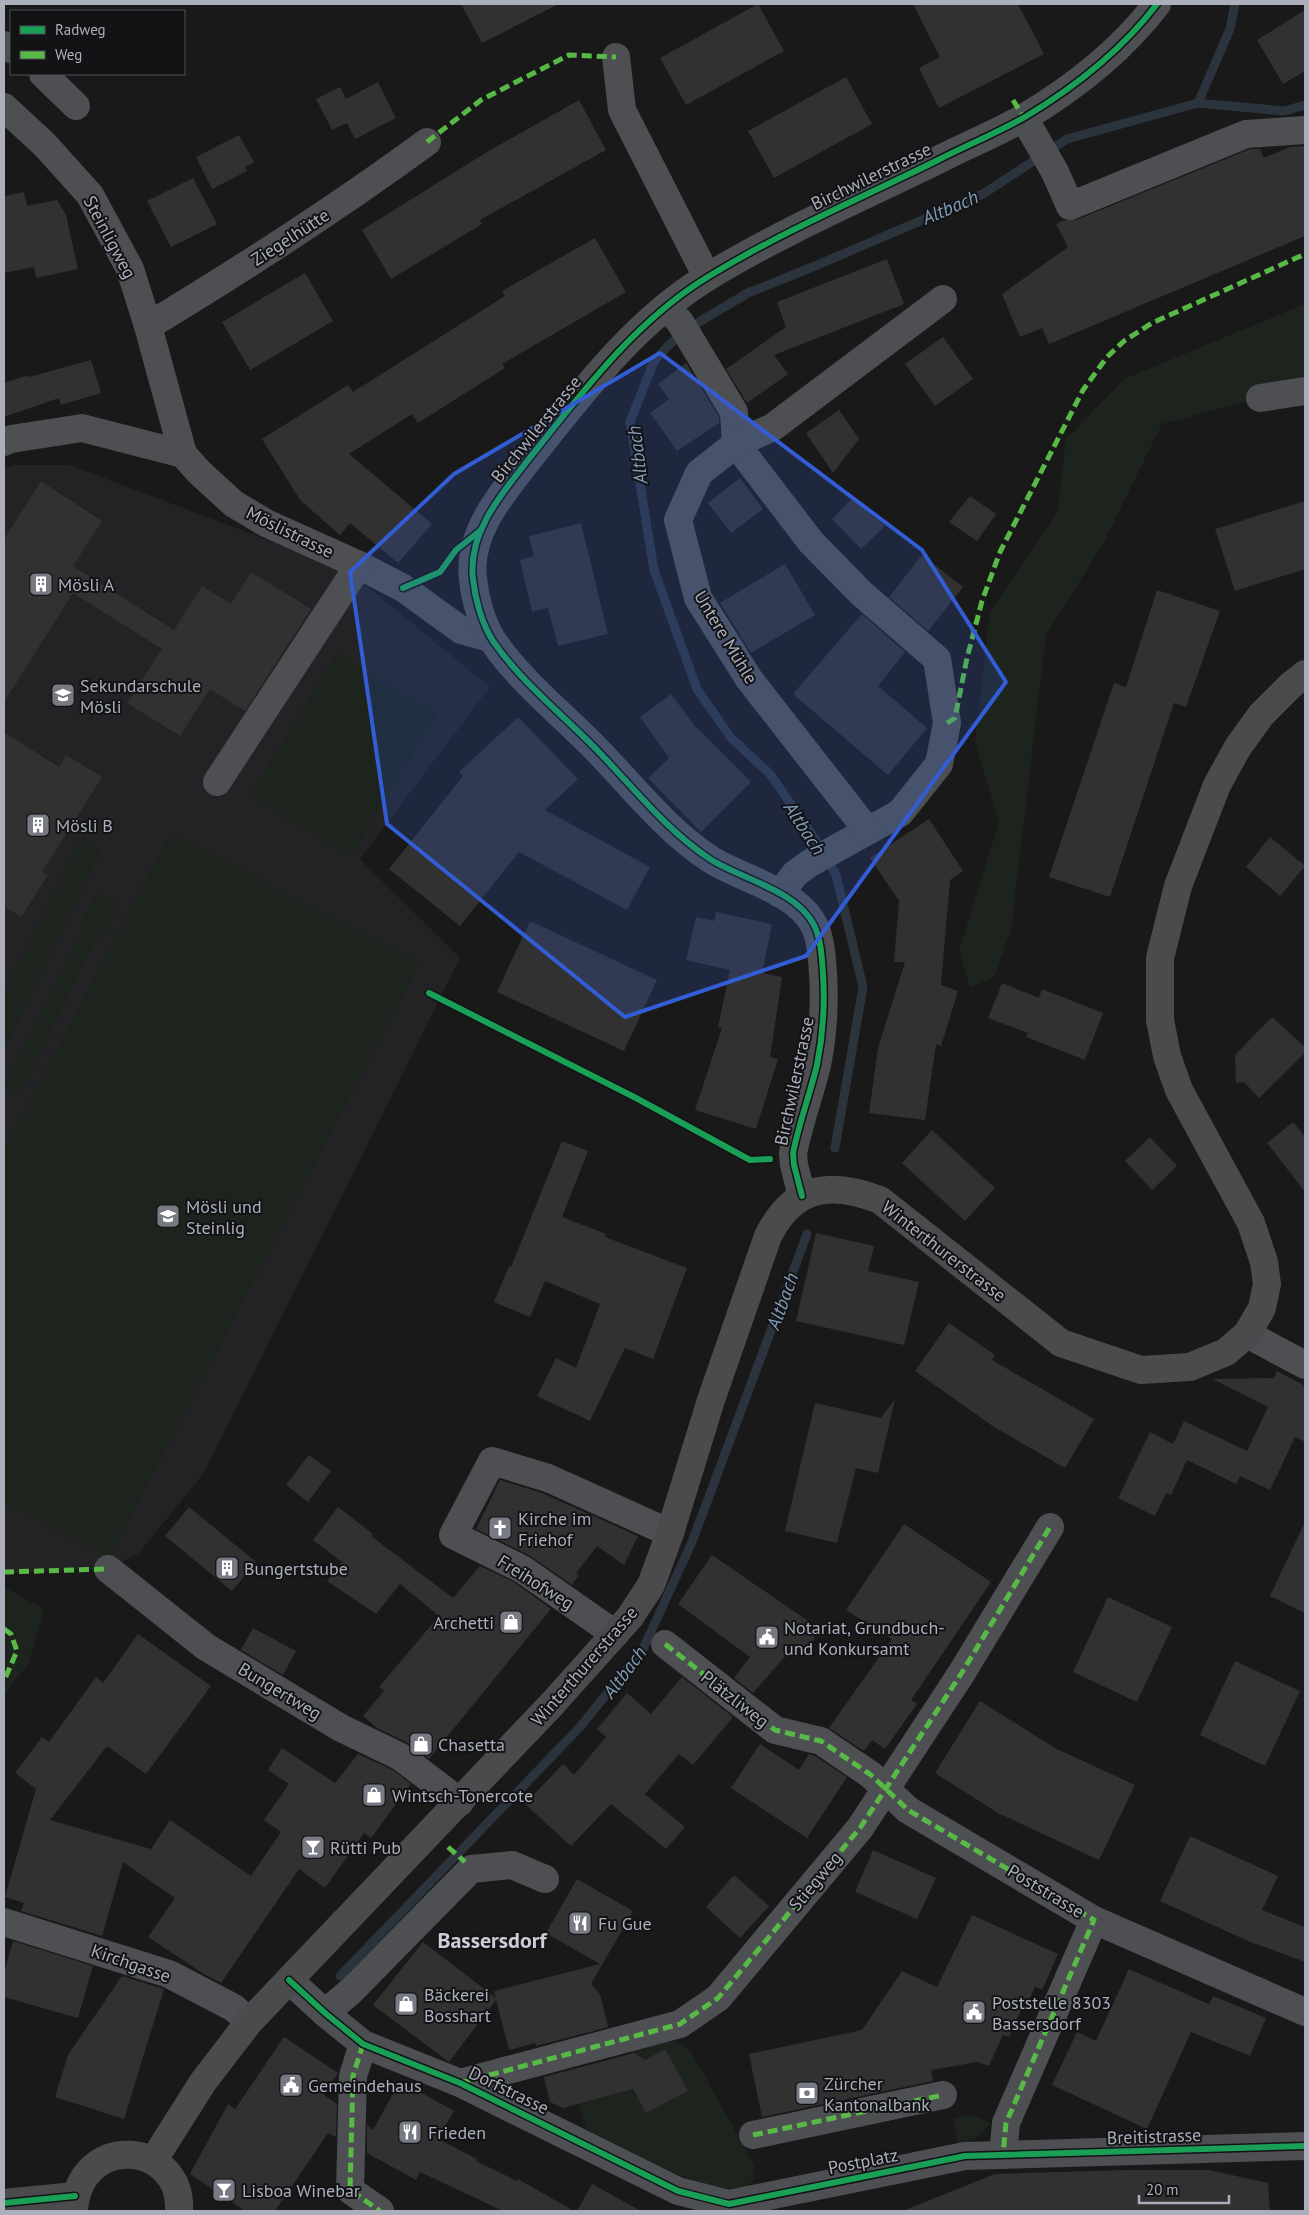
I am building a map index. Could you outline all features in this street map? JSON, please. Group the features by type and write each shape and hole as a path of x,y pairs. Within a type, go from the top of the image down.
{"main road":[{"name":"Winterthurerstrasse","path":"153,2161 202,2082 249,2022 460,1802 630,1617 651,1585 670,1533 711,1400 768,1236 778,1216 802,1196 827,1188 855,1191 880,1200 1061,1343 1141,1370 1190,1367 1226,1352 1247,1334 1262,1308 1267,1284 1264,1262 1251,1223 1180,1090 1166,1056 1160,1020 1160,958 1178,886 1217,785 1238,747 1261,715 1305,674"},
{"path":"4,2203 74,2204 81,2181 91,2168 105,2159 121,2155 137,2155 153,2161 166,2171 175,2185 180,2201 179,2211"}],"street":[{"name":"Birchwilerstrasse","path":"802,1196 793,1153 817,1062 825,1005 822,954 814,925 799,906 780,894 710,859 661,819 596,749 512,665 490,638 477,601 472,574 474,550 481,530 504,491 561,419 620,350 679,323 707,277 772,241 1029,127 1073,85 1110,55 1146,19 1157,4"},
{"path":"616,57 622,110 707,277"},
{"path":"44,75 76,106"},
{"name":"Steinligweg","path":"4,107 45,145 90,195 130,269 148,326 183,454"},
{"path":"1029,127 1056,172 1070,206 1246,134 1305,130"},
{"name":"Ziegelhütte","path":"148,326 221,282 350,198 426,142"},
{"name":"Untere Mühle","path":"867,830 749,679 698,598 678,520 699,473 736,444 773,427 943,299"},
{"path":"679,323 734,412 736,444 811,542 861,593 937,659 947,723 939,764 900,813 810,863 795,874 780,894"},
{"path":"1260,398 1305,392"},
{"path":"4,442 12,439 82,428 183,454"},
{"name":"Möslistrasse","path":"183,454 199,472 234,504 266,523 359,565 402,588 461,630 490,638"},
{"path":"217,782 359,565"},
{"path":"1247,1334 1305,1365"},
{"name":"Freihofweg","path":"615,1634 522,1569 453,1535 492,1461 548,1478 670,1533"},
{"name":"Stiegweg","path":"460,2083 680,2024 718,1998 860,1828 886,1790 1050,1527"},
{"name":"Bungertweg","path":"108,1569 206,1646 341,1728 401,1757 460,1802"},
{"name":"Plätzliweg","path":"665,1644 775,1730 821,1741 871,1775 886,1790"},
{"name":"Poststrasse","path":"886,1790 908,1810 1094,1920 1006,2123 1003,2155"},
{"path":"325,2013 351,1991 471,1868 512,1865 545,1879"},
{"path":"1094,1920 1305,2012"},
{"name":"Kirchgasse","path":"4,1922 169,1974 234,2008 249,2022"},
{"name":"Dorfstrasse","path":"289,1980 363,2044 460,2083 678,2191 729,2204"},
{"path":"363,2044 353,2076 350,2190 380,2211"},
{"path":"753,2135 943,2095"},
{"name":"Breitistrasse","path":"1003,2155 1305,2146"},
{"name":"Postplatz","path":"729,2204 965,2156 1003,2155"}],"highlighted area":[{"path":"660,353 922,550 1006,682 806,956 625,1017 387,824 350,572 454,474"}],"shaded area":[{"path":"1305,304 1305,391 1260,398 1162,424 1103,544 1046,635 1011,930 994,977 970,988 959,951 999,822 975,742 990,612 1057,514 1066,439 1126,378"},
{"name":"Mösli und Steinlig","path":"13,465 70,465 347,570 490,687 360,859 460,958 204,1473 139,1553 108,1569 5,1573 4,469"},
{"path":"337,653 438,713 351,857 250,796"},
{"path":"170,833 420,963 109,1558 4,1503 4,1150"},
{"path":"80,839 102,849 4,1050 4,994"},
{"path":"95,893 119,905 103,938 98,936 20,1095 4,1087 83,929 79,927"},
{"path":"4,1587 44,1609 29,1662 4,1696"},
{"path":"656,2041 676,2042 692,2053 754,2165 753,2180 747,2186 724,2188 684,2176 586,2129 579,2104 633,2089 646,2113 687,2091 665,2049 642,2061 639,2056 628,2049"},
{"path":"971,2115 990,2123 977,2137 958,2144 953,2118"}],"building":[{"path":"461,4 559,4 482,43"},
{"path":"758,4 784,51 686,105 660,58"},
{"path":"913,4 1018,4 1044,54 939,108 919,68 940,57"},
{"path":"1305,10 1305,71 1283,84 1257,40"},
{"path":"846,77 872,124 774,178 748,131"},
{"path":"378,82 396,118 355,139 347,123 332,130 316,99 340,87 346,99"},
{"path":"579,100 606,150 480,220 482,224 391,279 362,230 487,152"},
{"path":"239,135 254,162 245,167 247,171 212,189 196,157"},
{"path":"1305,146 1305,236 1049,344 1042,328 1020,337 1002,294 1068,247 1056,224 1065,220 1076,220 1250,149 1260,149 1264,158 1290,147"},
{"path":"193,178 217,224 171,247 147,201"},
{"path":"24,192 27,206 57,200 66,215 78,269 36,278 34,267 4,273 4,196"},
{"path":"595,238 626,292 502,364 505,368 418,423 412,414 349,454 432,524 398,563 350,523 340,535 300,500 262,439 348,385 353,392 505,296 502,291"},
{"path":"887,259 904,304 774,355 788,374 747,403 726,369 786,327 777,302"},
{"path":"305,273 333,321 250,370 222,322"},
{"path":"943,337 973,379 935,406 905,364"},
{"path":"91,360 101,393 61,405 59,398 4,417 4,383 28,375 29,377"},
{"path":"686,363 719,417 719,423 677,451 650,413 669,399 658,384"},
{"path":"839,410 859,439 833,473 806,433"},
{"path":"740,478 763,509 731,533 708,503"},
{"path":"41,481 102,521 73,566 174,630 202,586 231,604 251,572 311,609 245,711 210,689 180,736 127,703 162,649 73,593 4,702 4,539"},
{"path":"970,496 996,514 977,541 949,522"},
{"path":"852,499 885,526 861,549 832,519"},
{"path":"1305,501 1305,569 1235,591 1215,529"},
{"path":"581,523 608,634 558,646 548,608 532,612 520,560 534,556 529,536"},
{"path":"922,555 963,587 928,631 889,597"},
{"path":"785,564 815,615 751,653 720,603"},
{"path":"1157,590 1220,611 1186,707 1174,703 1110,897 1049,877 1114,683 1126,687"},
{"path":"862,614 905,652 878,686 927,728 888,775 793,694"},
{"path":"671,694 694,725 751,782 701,832 648,778 669,758 640,717"},
{"path":"518,717 578,779 545,810 650,867 627,910 519,852 460,926 389,869 463,776 459,772"},
{"name":"Mösli B","path":"4,732 59,767 66,755 102,777 42,872 48,875 21,917 4,906"},
{"path":"929,819 963,871 950,880 941,985 958,991 941,1046 936,1044 925,1120 869,1113 878,1048 905,962 894,962 899,901 870,858"},
{"path":"1270,837 1305,866 1280,896 1246,867"},
{"path":"716,912 772,924 762,973 782,977 770,1057 778,1059 756,1129 695,1110 722,1028 718,1027 730,970 686,960 696,917 714,921"},
{"path":"530,921 657,980 624,1051 497,992"},
{"path":"1002,983 1039,998 1042,989 1103,1013 1085,1060 1026,1037 1028,1033 988,1018"},
{"path":"1272,1017 1305,1047 1305,1053 1259,1098 1244,1082 1236,1083 1235,1055"},
{"path":"1293,1122 1305,1137 1305,1192 1267,1143"},
{"path":"932,1130 995,1188 965,1221 902,1163"},
{"path":"1150,1137 1177,1166 1152,1190 1125,1161"},
{"path":"562,1141 588,1151 562,1217 606,1234 605,1237 687,1268 653,1359 625,1348 590,1421 537,1396 556,1358 576,1368 600,1304 545,1281 530,1317 494,1302 509,1266 511,1267"},
{"path":"816,1233 874,1246 868,1271 919,1282 904,1345 796,1321"},
{"path":"949,1323 995,1355 992,1360 1094,1419 1065,1468 994,1427 915,1371"},
{"path":"1277,1371 1305,1386 1305,1442 1295,1437 1270,1490 1240,1476 1236,1484 1187,1460 1171,1495 1166,1493 1155,1516 1118,1498 1150,1432 1173,1444 1184,1421 1247,1451 1268,1407 1213,1379 1274,1378"},
{"path":"895,1399 878,1473 856,1468 837,1543 785,1531 815,1403 881,1418"},
{"path":"309,1455 331,1471 308,1502 286,1485"},
{"path":"500,1480 542,1493 638,1536 624,1565 597,1546 576,1573 579,1575 572,1585 529,1555 476,1529"},
{"name":"Bungertstube","path":"189,1507 256,1562 232,1591 165,1536"},
{"path":"338,1507 373,1534 371,1536 453,1598 480,1566 514,1582 551,1609 429,1759 408,1743 377,1728 363,1716 384,1691 379,1687 439,1616 400,1584 376,1614 327,1581 342,1562 313,1540"},
{"path":"1305,1522 1305,1613 1270,1596"},
{"path":"904,1524 991,1582 911,1700 917,1704 885,1749 872,1740 864,1751 829,1728 892,1639 846,1610"},
{"path":"712,1555 817,1627 809,1657 794,1646 753,1693 734,1678 750,1657 678,1604"},
{"path":"1108,1597 1172,1627 1137,1702 1073,1672"},
{"path":"253,1628 296,1651 283,1675 241,1650"},
{"path":"138,1634 211,1686 146,1774 107,1746 50,1820 151,1849 170,1820 251,1876 281,1832 264,1820 289,1784 268,1770 282,1748 335,1783 358,1754 393,1770 411,1784 371,1838 364,1833 325,1888 299,1869 221,1983 148,1937 175,1898 123,1862 102,1936 21,1911 24,1903 5,1897 36,1789 15,1773 42,1737 49,1742 96,1677 103,1683"},
{"path":"1235,1661 1300,1691 1265,1766 1200,1735"},
{"path":"682,1677 733,1717 693,1765 679,1754 645,1794 685,1827 666,1849 611,1804 571,1846 525,1804 563,1764 574,1775 606,1737 597,1729 627,1693 651,1714"},
{"path":"980,1701 1055,1748 1135,1785 1099,1860 998,1813 935,1773"},
{"path":"760,1744 799,1770 809,1754 847,1777 807,1838 731,1788"},
{"path":"1190,1836 1278,1876 1262,1910 1305,1927 1305,1962 1248,1941 1160,1901"},
{"path":"873,1850 936,1878 917,1919 855,1892"},
{"path":"734,1875 769,1906 740,1938 706,1907"},
{"path":"577,1879 633,1911 591,1984 600,1994 608,2027 536,2046 535,2043 509,2050 496,2000 449,2062 373,2005 423,1942 496,1998 494,1991 600,1964 546,1933"},
{"path":"972,1915 1058,1954 1042,1990 1035,1987 1024,2011 1021,2010 1009,2037 1003,2035 989,2066 977,2062 931,2070 933,2081 762,2117 749,2054 862,2030 902,1971 937,1987"},
{"path":"13,1941 93,1966 78,2018 4,1997 4,1973"},
{"path":"1129,1969 1209,2004 1213,1996 1266,2018 1250,2056 1191,2032 1147,2129 1052,2085 1077,2032 1096,2041"},
{"path":"122,1976 164,1989 124,2119 55,2097 68,2055"},
{"path":"284,2037 338,2073 324,2095 337,2104 336,2137 328,2133 275,2211 245,2211 190,2174 228,2104 235,2109"},
{"path":"665,2049 688,2091 646,2113 633,2089 563,2108 550,2102 544,2077 634,2053 645,2060"},
{"path":"400,2081 454,2111 438,2139 477,2159 476,2161 517,2181 518,2179 574,2211 503,2211 420,2172 416,2180 367,2153 367,2125 373,2130"},
{"path":"1127,2170 1209,2170 1268,2183 1270,2211 905,2210 995,2174"},
{"path":"592,2184 641,2211 577,2211"}],"waterway":[{"path":"1198,103 1230,29 1235,4"},
{"name":"Altbach","path":"835,1148 863,987 836,875 815,839 770,774 731,738 697,689 654,570 630,422 654,361 671,343 702,320 748,293 983,194 1067,139 1198,103 1284,111 1305,105"},
{"name":"Altbach","path":"340,1976 580,1727 643,1649 692,1542 807,1234"}],"marked path":[{"path":"427,142 481,100 569,55 616,57"},
{"path":"1013,100 1024,118"},
{"path":"947,723 955,718 967,658 982,601 1000,552 1083,390 1107,357 1124,341 1152,323 1305,254"},
{"path":"460,2083 680,2024 718,1998 860,1828 961,1674 1050,1527"},
{"path":"4,1572 108,1569"},
{"path":"4,1629 11,1634 17,1651 4,1681"},
{"path":"665,1644 775,1730 821,1741 871,1775 908,1810 1094,1920 1006,2123 1003,2155"},
{"path":"448,1847 465,1862"},
{"path":"363,2044 353,2076 350,2190 380,2211"},
{"path":"753,2135 943,2095"}],"cycle path":[{"path":"802,1196 793,1153 817,1065 824,1008 822,955 814,925 806,913 781,894 723,866 694,848 664,822 597,750 516,670 493,641 480,611 473,579 473,561 476,544 490,512 500,497 571,406 634,336 681,295 706,278 762,246 1025,117 1062,93 1097,66 1129,37 1157,4"},
{"path":"403,588 440,572 456,550 481,530"},
{"path":"429,993 636,1098 750,1160 770,1159"},
{"path":"289,1980 363,2044 460,2083 678,2191 729,2204 965,2156 1305,2146"},
{"path":"4,2203 75,2196"}],"place":[{"name":"Mösli A","path":"41,584"},
{"name":"Sekundarschule Mösli","path":"63,695"},
{"name":"Mösli B","path":"38,825"},
{"name":"Mösli und Steinlig","path":"168,1216"},
{"name":"Kirche im Friehof","path":"500,1528"},
{"name":"Bungertstube","path":"227,1568"},
{"name":"Archetti","path":"511,1622"},
{"name":"Notariat, Grundbuch- und Konkursamt","path":"767,1637"},
{"name":"Chasetta","path":"421,1744"},
{"name":"Wintsch-Tonercote","path":"374,1795"},
{"name":"Rütti Pub","path":"313,1847"},
{"name":"Fu Gue","path":"580,1923"},
{"name":"Bäckerei Bosshart","path":"406,2004"},
{"name":"Poststelle 8303 Bassersdorf","path":"974,2012"},
{"name":"Gemeindehaus","path":"291,2085"},
{"name":"Zürcher Kantonalbank","path":"807,2093"},
{"name":"Frieden","path":"410,2132"},
{"name":"Lisboa Winebar","path":"224,2190"}],"district":[{"name":"Bassersdorf","path":"492,1940"}]}
